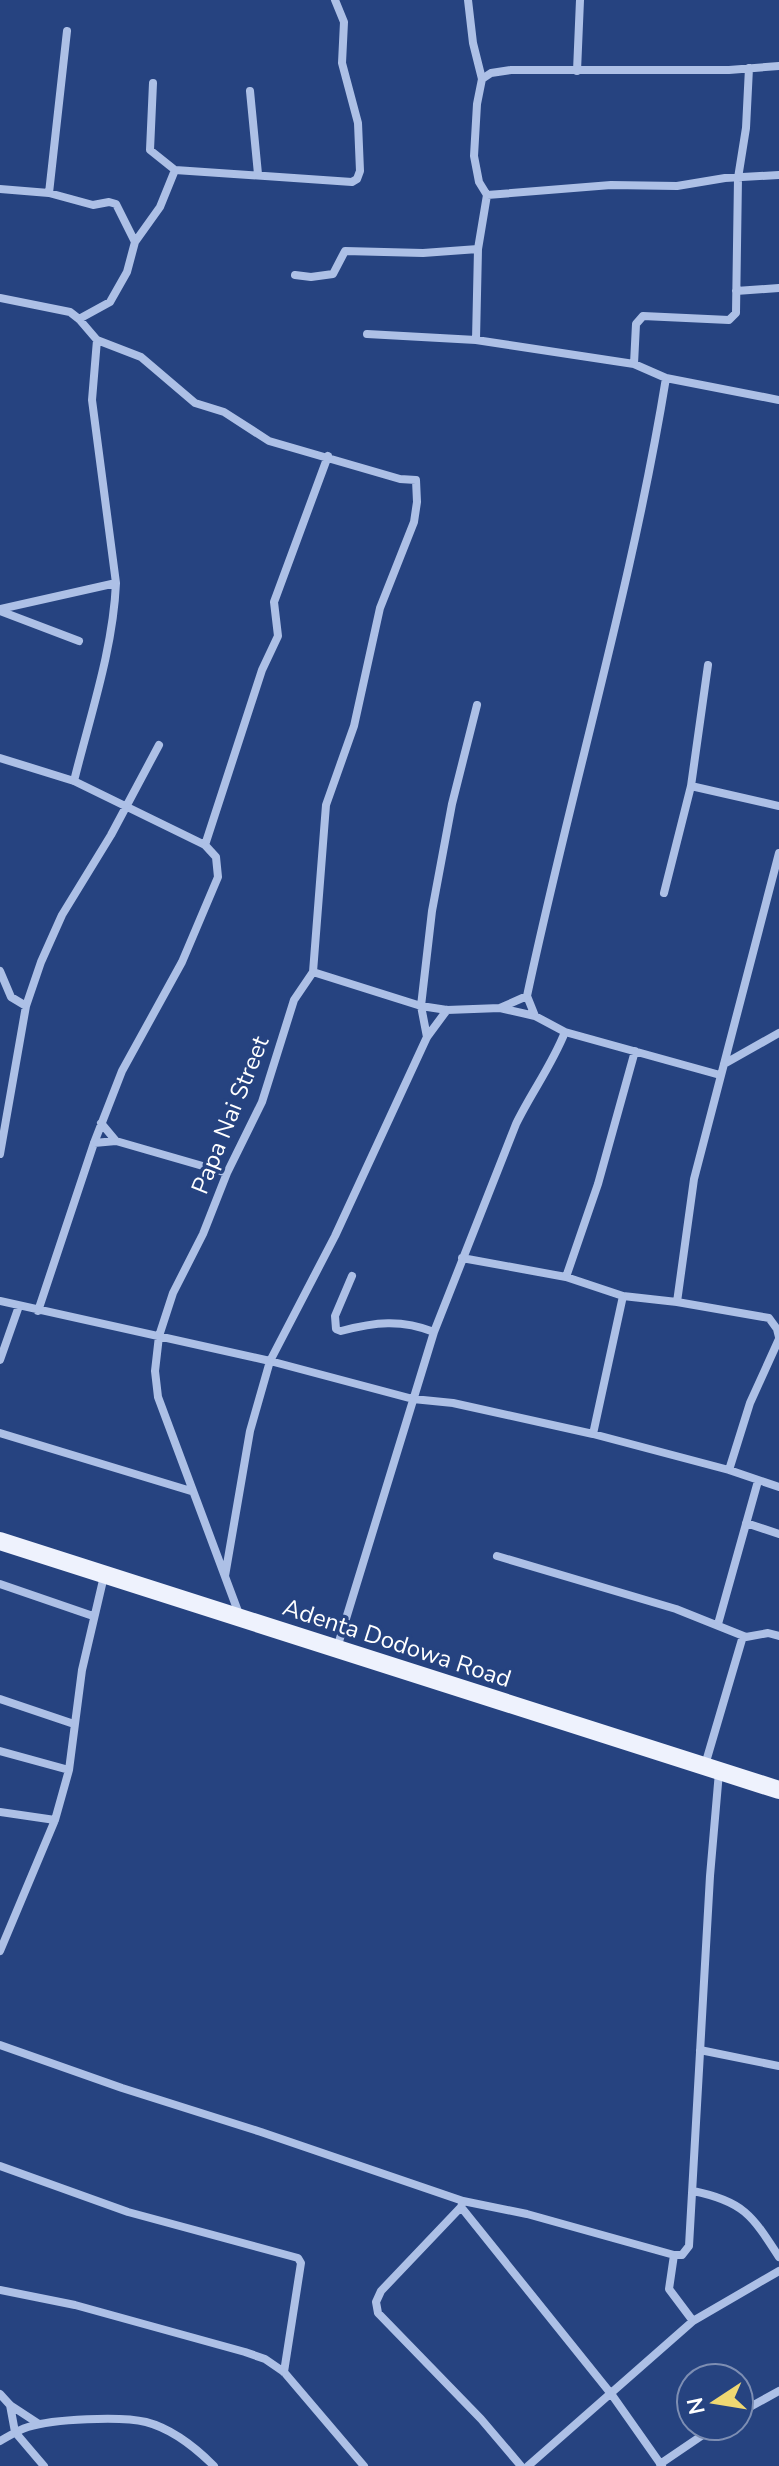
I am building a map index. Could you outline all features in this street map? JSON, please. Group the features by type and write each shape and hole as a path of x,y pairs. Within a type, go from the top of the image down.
{"main road":[{"name":"Adenta Dodowa Road","path":"0,1541 779,1790"}],"street":[{"path":"153,83 150,150 175,170 345,182 357,179 360,171 358,123 342,63 344,22 335,0"},
{"path":"468,0 473,43 482,79 474,156 479,182 487,195 478,249 476,340"},
{"path":"577,71 580,0"},
{"path":"49,193 67,31"},
{"path":"482,79 491,73 511,70 779,66"},
{"path":"634,364 639,318 646,315 729,320 736,313 738,178 746,128 749,68"},
{"path":"250,91 258,174"},
{"path":"79,319 110,302 127,272 135,242 160,207 175,170"},
{"path":"487,195 621,184 677,186 725,178 779,175"},
{"path":"0,189 49,193 93,205 116,204 135,242"},
{"path":"295,275 311,277 333,274 345,251 423,253 478,249"},
{"path":"736,291 779,288"},
{"path":"0,298 70,312 97,340 141,357 195,403 224,412 269,441 328,456 274,602 278,636 262,670 205,845"},
{"path":"367,334 476,340 634,364 666,378 779,400"},
{"path":"74,781 112,628 116,583 92,400 97,340"},
{"path":"535,1016 527,996 630,563 666,378"},
{"name":"Papa Nai Street","path":"241,1619 158,1397 155,1371 159,1336 173,1293 203,1234 270,1080 294,1000 313,972 326,805 354,726 371,640 414,522 416,480 400,479 328,456"},
{"path":"0,610 116,583"},
{"path":"0,610 79,641"},
{"path":"664,893 691,786 708,665"},
{"path":"427,1037 421,1006 432,911 452,804 477,705"},
{"path":"0,1154 26,1006 54,929 159,745"},
{"path":"0,758 74,781 205,845 216,857 218,877 182,962 122,1071 101,1123 38,1311"},
{"path":"691,786 779,806"},
{"path":"677,1302 694,1179 779,853"},
{"path":"0,971 11,997 26,1006"},
{"path":"313,972 421,1006 447,1010 500,1008 535,1016 565,1032 720,1075"},
{"path":"500,1008 527,996"},
{"path":"225,1577 250,1431 270,1361 335,1236 427,1037 447,1010"},
{"path":"337,1648 434,1332 516,1124 552,1063 565,1032"},
{"path":"724,1064 779,1033"},
{"path":"566,1277 598,1184 635,1051"},
{"path":"101,1123 116,1141"},
{"path":"94,1143 116,1141 227,1173"},
{"path":"462,1258 566,1277 623,1296 769,1318 779,1338 750,1403 729,1470"},
{"path":"352,1276 335,1316 336,1329 341,1331 391,1322 417,1325 434,1332"},
{"path":"593,1434 623,1296"},
{"path":"0,1301 270,1361 413,1399 453,1403 593,1434 729,1470 779,1487"},
{"path":"0,1360 19,1306"},
{"path":"0,1433 191,1491"},
{"path":"718,1624 758,1481"},
{"path":"746,1523 779,1534"},
{"path":"497,1556 718,1624 743,1636 771,1633 779,1636"},
{"path":"0,1951 55,1820 69,1770 93,1616 104,1576"},
{"path":"0,1584 93,1616"},
{"path":"0,2045 261,2132 462,2204 527,2214 682,2255 689,2246 693,2191 694,2115 710,1876 712,1769 743,1636"},
{"path":"0,1699 74,1724"},
{"path":"0,1751 69,1770"},
{"path":"0,1812 55,1820"},
{"path":"700,2050 779,2066"},
{"path":"0,2166 128,2212 298,2258 301,2263 284,2372"},
{"path":"693,2191 737,2204 779,2257"},
{"path":"462,2204 612,2395 661,2465 693,2442"},
{"path":"462,2204 381,2291 376,2302 378,2313 481,2419 521,2466"},
{"path":"674,2255 669,2289 693,2321"},
{"path":"528,2466 693,2321 779,2271"},
{"path":"0,2290 75,2305 265,2359 284,2372 364,2466"},
{"path":"755,2404 779,2391"},
{"path":"0,2394 10,2405 39,2424"},
{"path":"10,2405 15,2432 44,2466"},
{"path":"0,2441 39,2424 89,2420 146,2422 175,2434 196,2448 214,2466"}]}
